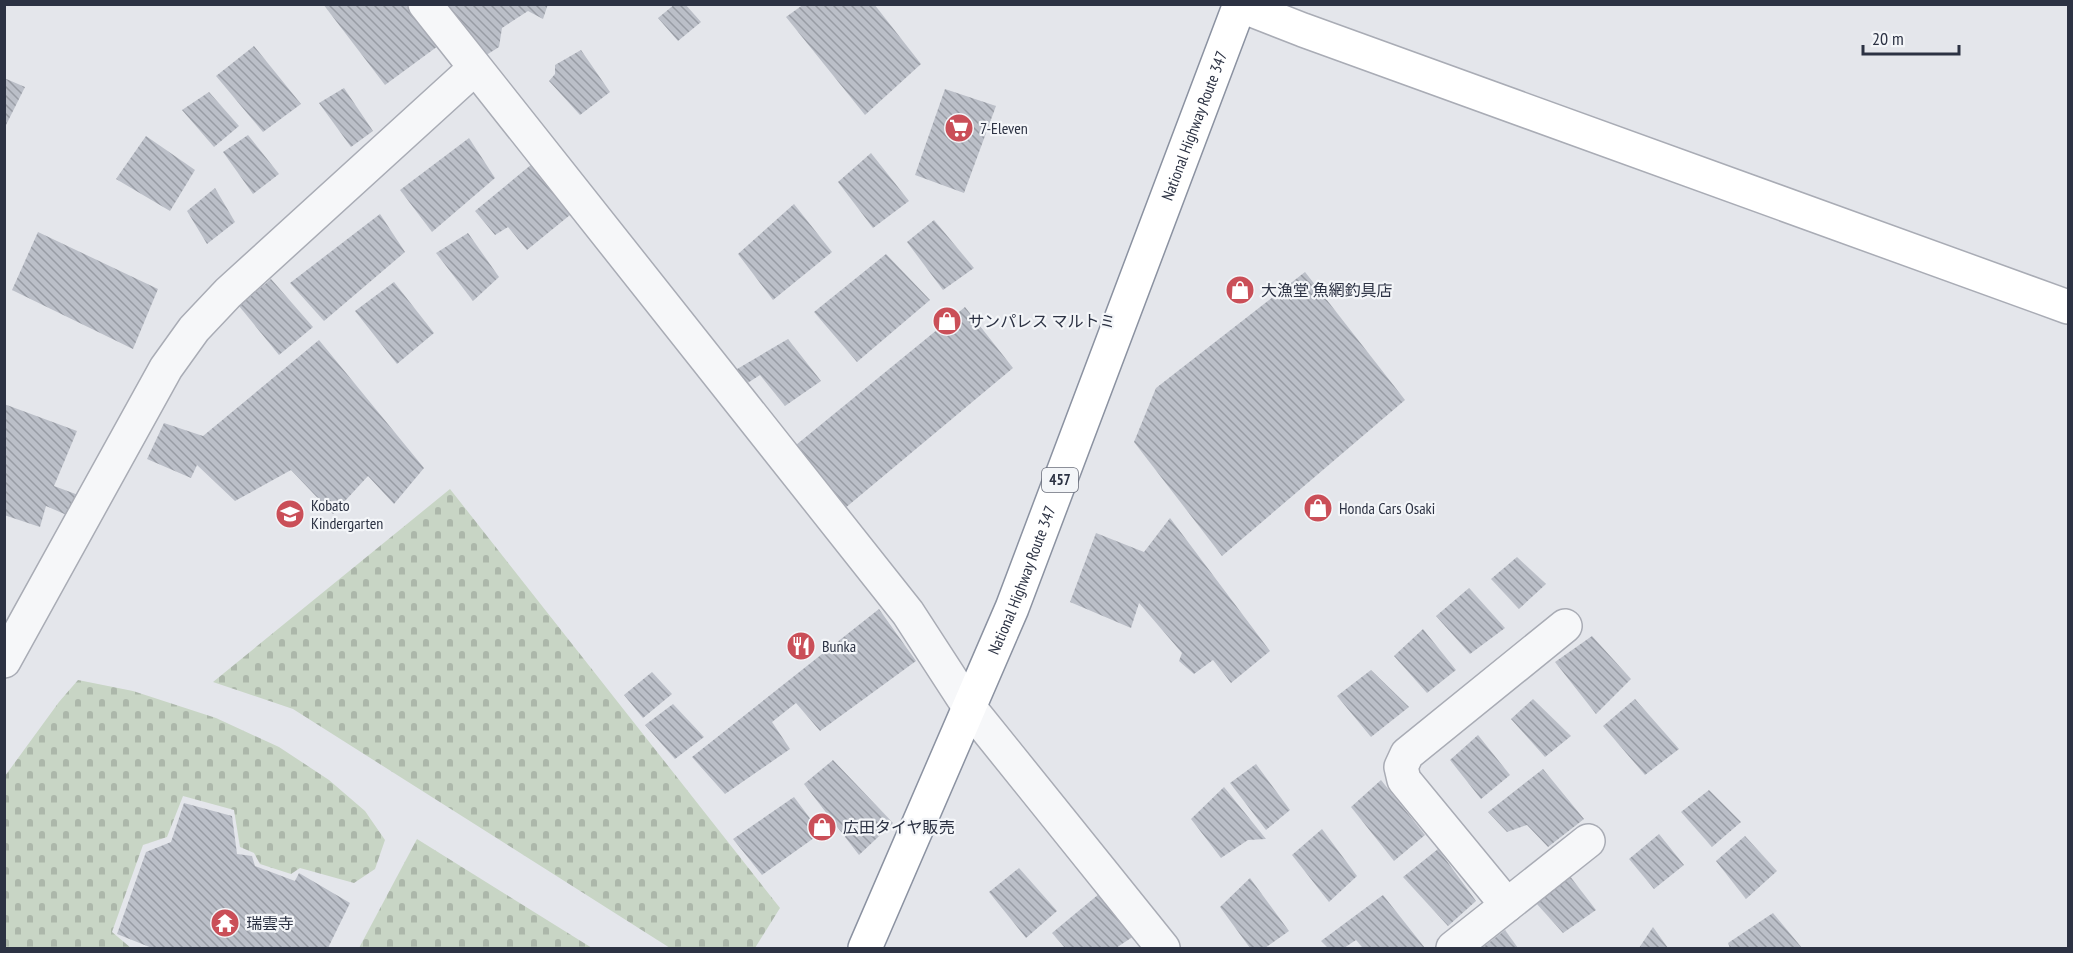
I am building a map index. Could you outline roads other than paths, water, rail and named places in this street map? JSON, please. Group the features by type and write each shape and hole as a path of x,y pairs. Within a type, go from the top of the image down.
{"main road":[{"path":"1239,5 2068,307"},
{"name":"National Highway Route 347","path":"865,948 1012,608 1239,5"}],"street":[{"path":"425,4 474,69 908,613 969,707 1163,948"},
{"path":"4,661 137,417 166,368 194,329 228,293 474,69"},
{"path":"1507,905 1404,780 1401,767 1407,754 1565,626"},
{"path":"1453,948 1588,841"}],"place":[{"name":"7-Eleven","path":"959,128"},
{"name":"大漁堂 魚網釣具店","path":"1240,290"},
{"name":"サンパレス マルトミ","path":"947,321"},
{"name":"Honda Cars Osaki","path":"1318,508"},
{"name":"Kobato Kindergarten","path":"290,514"},
{"name":"Bunka","path":"801,646"},
{"name":"広田タイヤ販売","path":"822,827"},
{"name":"瑞雲寺","path":"225,923"}]}
